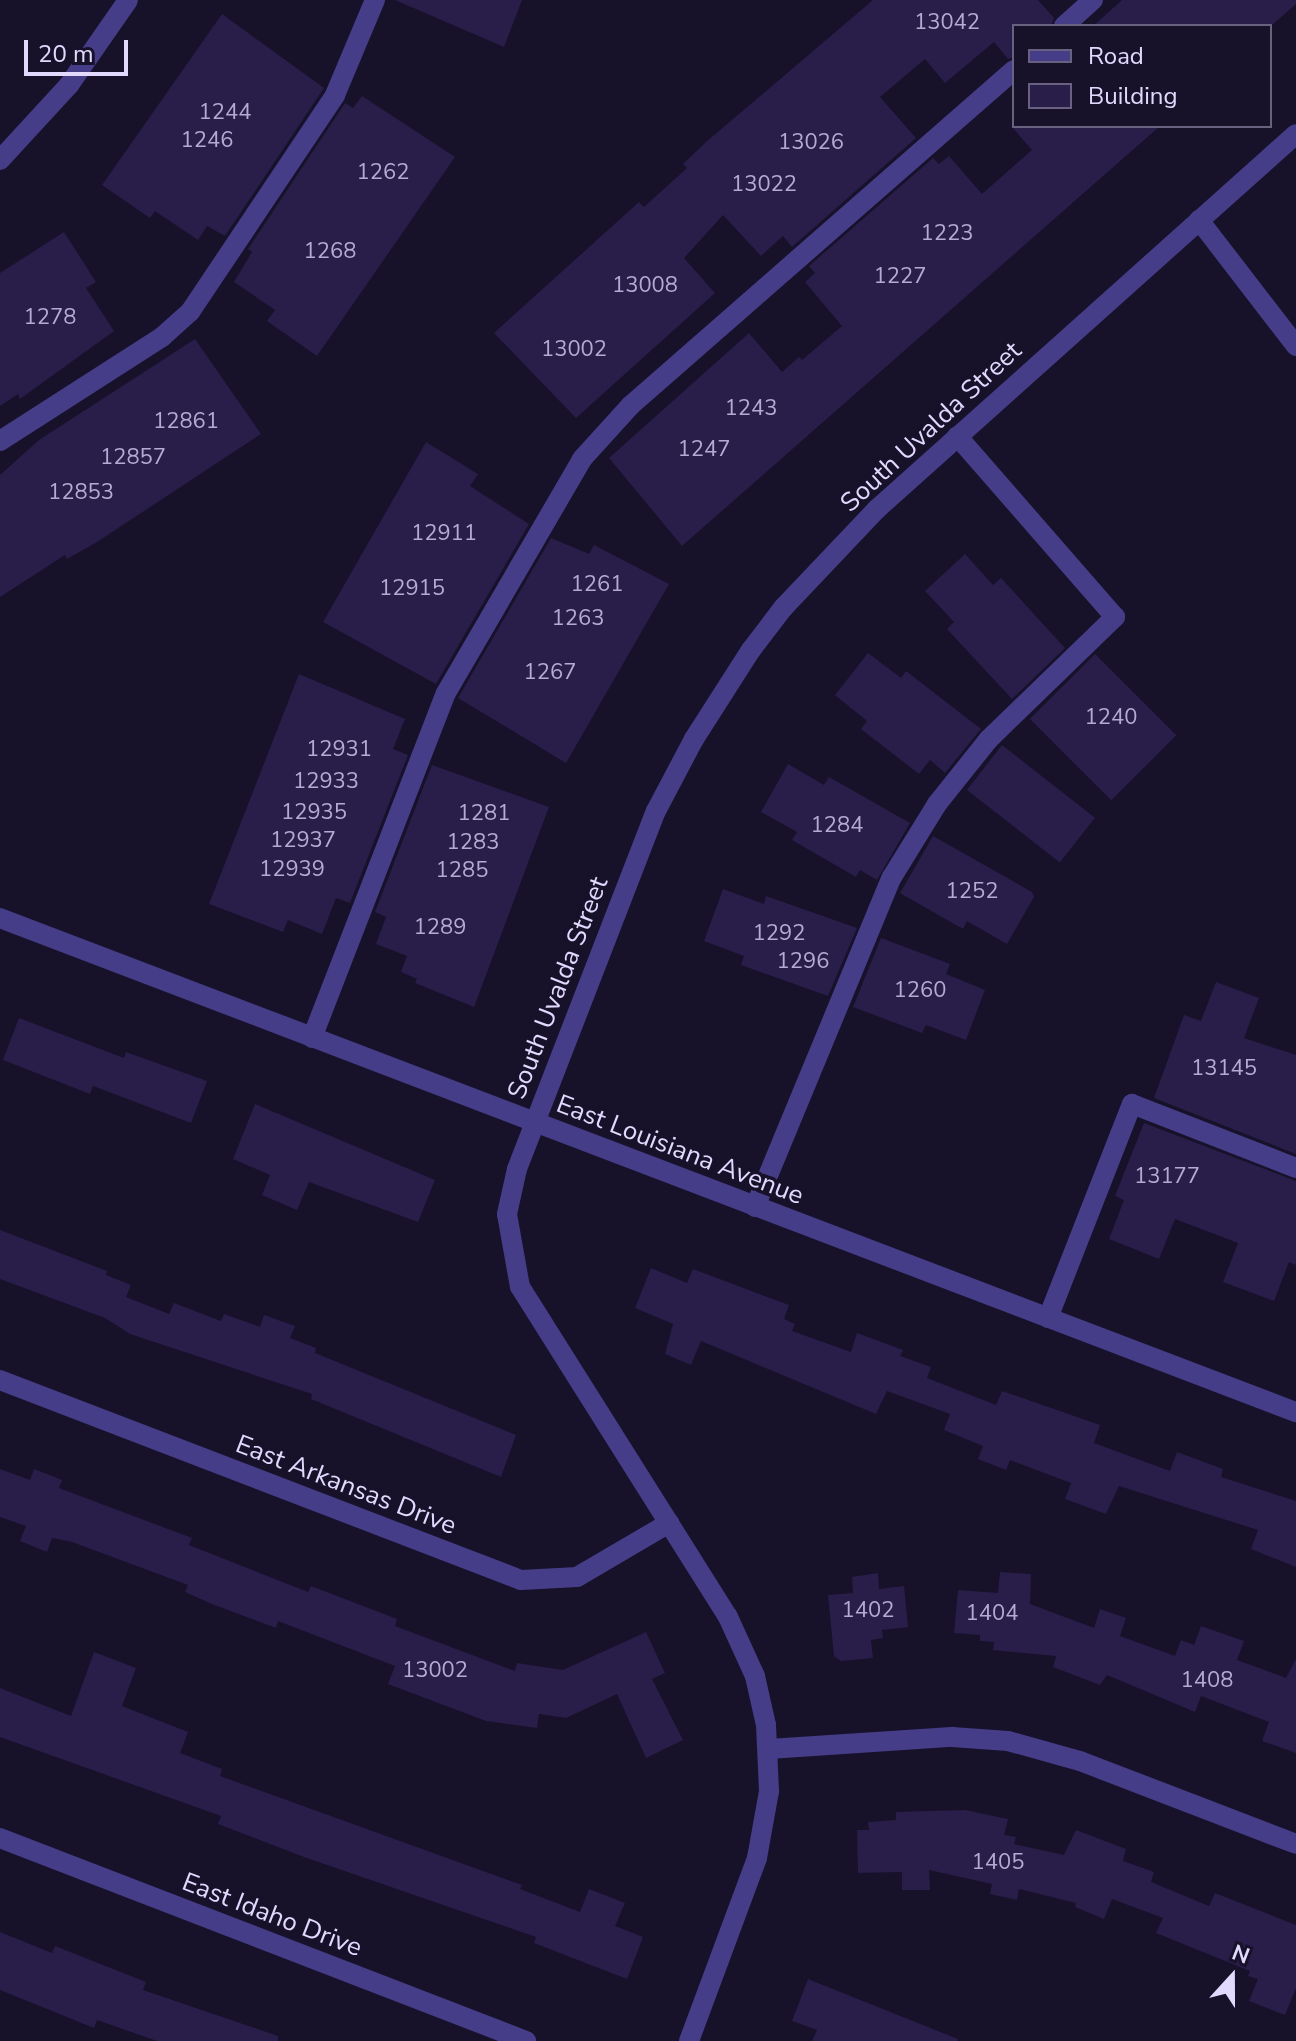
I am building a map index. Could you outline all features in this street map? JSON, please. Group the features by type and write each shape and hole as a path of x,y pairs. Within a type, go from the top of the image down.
{"street":[{"path":"0,160 69,85 128,0"},
{"path":"0,441 162,337 190,312 335,95 375,0"},
{"path":"1066,24 1093,0"},
{"path":"312,1038 446,693 582,459 630,406 1012,72"},
{"name":"South Uvalda Street","path":"689,2041 757,1858 769,1791 769,1749 745,1653 669,1523 520,1287 507,1214 534,1122 656,811 721,694 821,566 957,436 1296,134"},
{"path":"1199,220 1296,346"},
{"path":"755,1207 864,935 899,865 937,804 988,740 1115,617 957,436"},
{"name":"East Louisiana Avenue","path":"0,918 1296,1412"},
{"path":"1048,1318 1132,1104 1296,1168"},
{"name":"East Arkansas Drive","path":"0,1380 521,1580 577,1577 669,1523"},
{"path":"769,1749 952,1737 1008,1741 1080,1761 1296,1844"},
{"name":"East Idaho Drive","path":"0,1838 526,2041"}],"building":[{"path":"395,0 522,0 504,47"},
{"path":"873,0 1038,0 1054,18 1052,24 1012,24 1012,58 1008,59 994,42 945,83 925,59 880,97 916,138 792,247 783,236 761,256 723,215 684,258 715,293 576,418 494,333 639,202 644,207 687,168 683,164"},
{"path":"1122,0 1296,0 1296,4 1272,25 1095,24"},
{"path":"222,14 324,88 225,236 207,226 198,240 155,211 150,218 102,185"},
{"path":"362,96 455,157 317,356 267,321 275,310 234,282 252,252 248,249 345,103 353,108"},
{"path":"1013,128 1158,128 682,546 609,458 749,333 782,372 799,357 802,360 842,326 805,282 815,273 809,266 933,158 939,164 949,156 982,194 1032,150"},
{"path":"64,232 96,282 86,288 114,331 20,399 18,394 0,406 0,273"},
{"path":"195,339 261,434 97,542 67,559 65,555 0,597 0,475 39,440"},
{"path":"426,442 478,474 470,486 529,524 436,684 323,622"},
{"path":"551,538 589,554 594,545 669,584 566,763 458,698"},
{"path":"965,554 993,585 1001,578 1065,648 1012,699 947,629 954,622 925,591"},
{"path":"868,653 901,678 906,671 981,729 945,773 930,760 919,774 861,729 867,721 835,695"},
{"path":"1095,654 1176,735 1111,800 1030,719"},
{"path":"299,674 405,719 393,749 408,755 350,903 336,898 322,934 288,920 283,932 209,904"},
{"path":"1002,745 1095,818 1060,863 967,790"},
{"path":"788,764 824,785 829,777 910,823 877,880 860,870 856,877 792,840 797,832 761,812"},
{"path":"432,765 549,807 474,1007 415,983 417,979 401,972 407,956 376,944 386,917 375,912"},
{"path":"933,836 1032,892 1034,897 1007,944 967,921 963,929 900,893"},
{"path":"723,889 764,904 766,896 857,928 828,996 741,965 744,956 704,941"},
{"path":"881,938 950,964 946,974 985,990 966,1040 926,1025 922,1033 853,1007"},
{"path":"1216,982 1259,998 1244,1038 1296,1055 1296,1154 1154,1098 1184,1015 1201,1021"},
{"path":"19,1018 124,1058 126,1052 207,1081 191,1123 93,1086 90,1094 3,1060"},
{"path":"255,1104 435,1180 418,1222 309,1182 297,1210 262,1195 270,1175 233,1159"},
{"path":"1144,1123 1296,1181 1296,1265 1289,1262 1274,1301 1223,1282 1238,1243 1175,1219 1159,1259 1109,1239 1124,1200 1115,1196"},
{"path":"0,1230 107,1271 106,1275 131,1285 126,1297 169,1314 174,1303 221,1321 224,1314 260,1327 264,1315 295,1326 290,1338 316,1348 315,1353 516,1435 501,1477 311,1399 312,1394 130,1334 105,1318 0,1279"},
{"path":"651,1268 687,1283 693,1269 789,1305 784,1319 795,1324 792,1331 851,1352 857,1333 903,1350 900,1356 931,1367 927,1378 996,1405 1002,1391 1100,1425 1094,1443 1170,1471 1177,1452 1223,1469 1221,1477 1296,1501 1296,1567 1251,1549 1258,1530 1119,1486 1106,1514 1065,1499 1071,1483 1010,1460 1006,1470 978,1459 983,1446 944,1430 950,1414 887,1391 876,1414 701,1341 691,1365 665,1354 673,1324 635,1308"},
{"path":"0,1469 30,1480 34,1469 62,1480 59,1488 192,1538 189,1545 308,1592 311,1586 397,1619 395,1626 515,1671 517,1663 563,1670 646,1632 665,1673 652,1679 683,1740 646,1758 617,1694 566,1718 539,1714 537,1728 486,1721 388,1684 395,1666 278,1621 276,1628 212,1604 185,1592 188,1585 72,1542 52,1538 47,1552 20,1541 26,1526 0,1517"},
{"path":"1000,1572 1031,1574 1030,1604 1094,1628 1100,1609 1126,1618 1120,1636 1175,1656 1181,1640 1194,1645 1201,1626 1244,1641 1237,1660 1286,1678 1296,1659 1296,1753 1262,1741 1269,1722 1201,1696 1195,1712 1107,1675 1100,1685 1053,1667 1056,1656 993,1650 994,1642 980,1641 980,1635 954,1633 958,1590 998,1593"},
{"path":"878,1573 879,1589 904,1586 908,1627 882,1630 883,1638 871,1640 873,1658 841,1661 834,1656 828,1595 853,1593 852,1577"},
{"path":"94,1652 136,1668 122,1706 188,1732 180,1753 222,1769 220,1776 522,1885 520,1889 580,1912 589,1889 625,1903 615,1926 643,1937 627,1979 534,1943 536,1937 304,1857 218,1824 221,1816 0,1737 0,1688 71,1716"},
{"path":"965,1810 1008,1819 1004,1835 1016,1837 1014,1844 1064,1855 1076,1830 1126,1849 1123,1861 1154,1872 1151,1882 1209,1906 1215,1893 1296,1925 1296,1988 1285,2015 1249,2001 1258,1979 1248,1976 1250,1971 1156,1933 1163,1918 1112,1899 1104,1919 1075,1907 1076,1903 1019,1889 1017,1900 990,1894 992,1884 929,1870 930,1890 902,1890 902,1872 858,1873 857,1830 869,1830 868,1822 896,1820 896,1812"},
{"path":"0,1932 52,1953 55,1946 146,1982 143,1990 278,2036 278,2041 157,2041 97,2020 94,2028 0,1990"},
{"path":"808,1979 958,2039 812,2041 817,2030 792,2021"}]}
